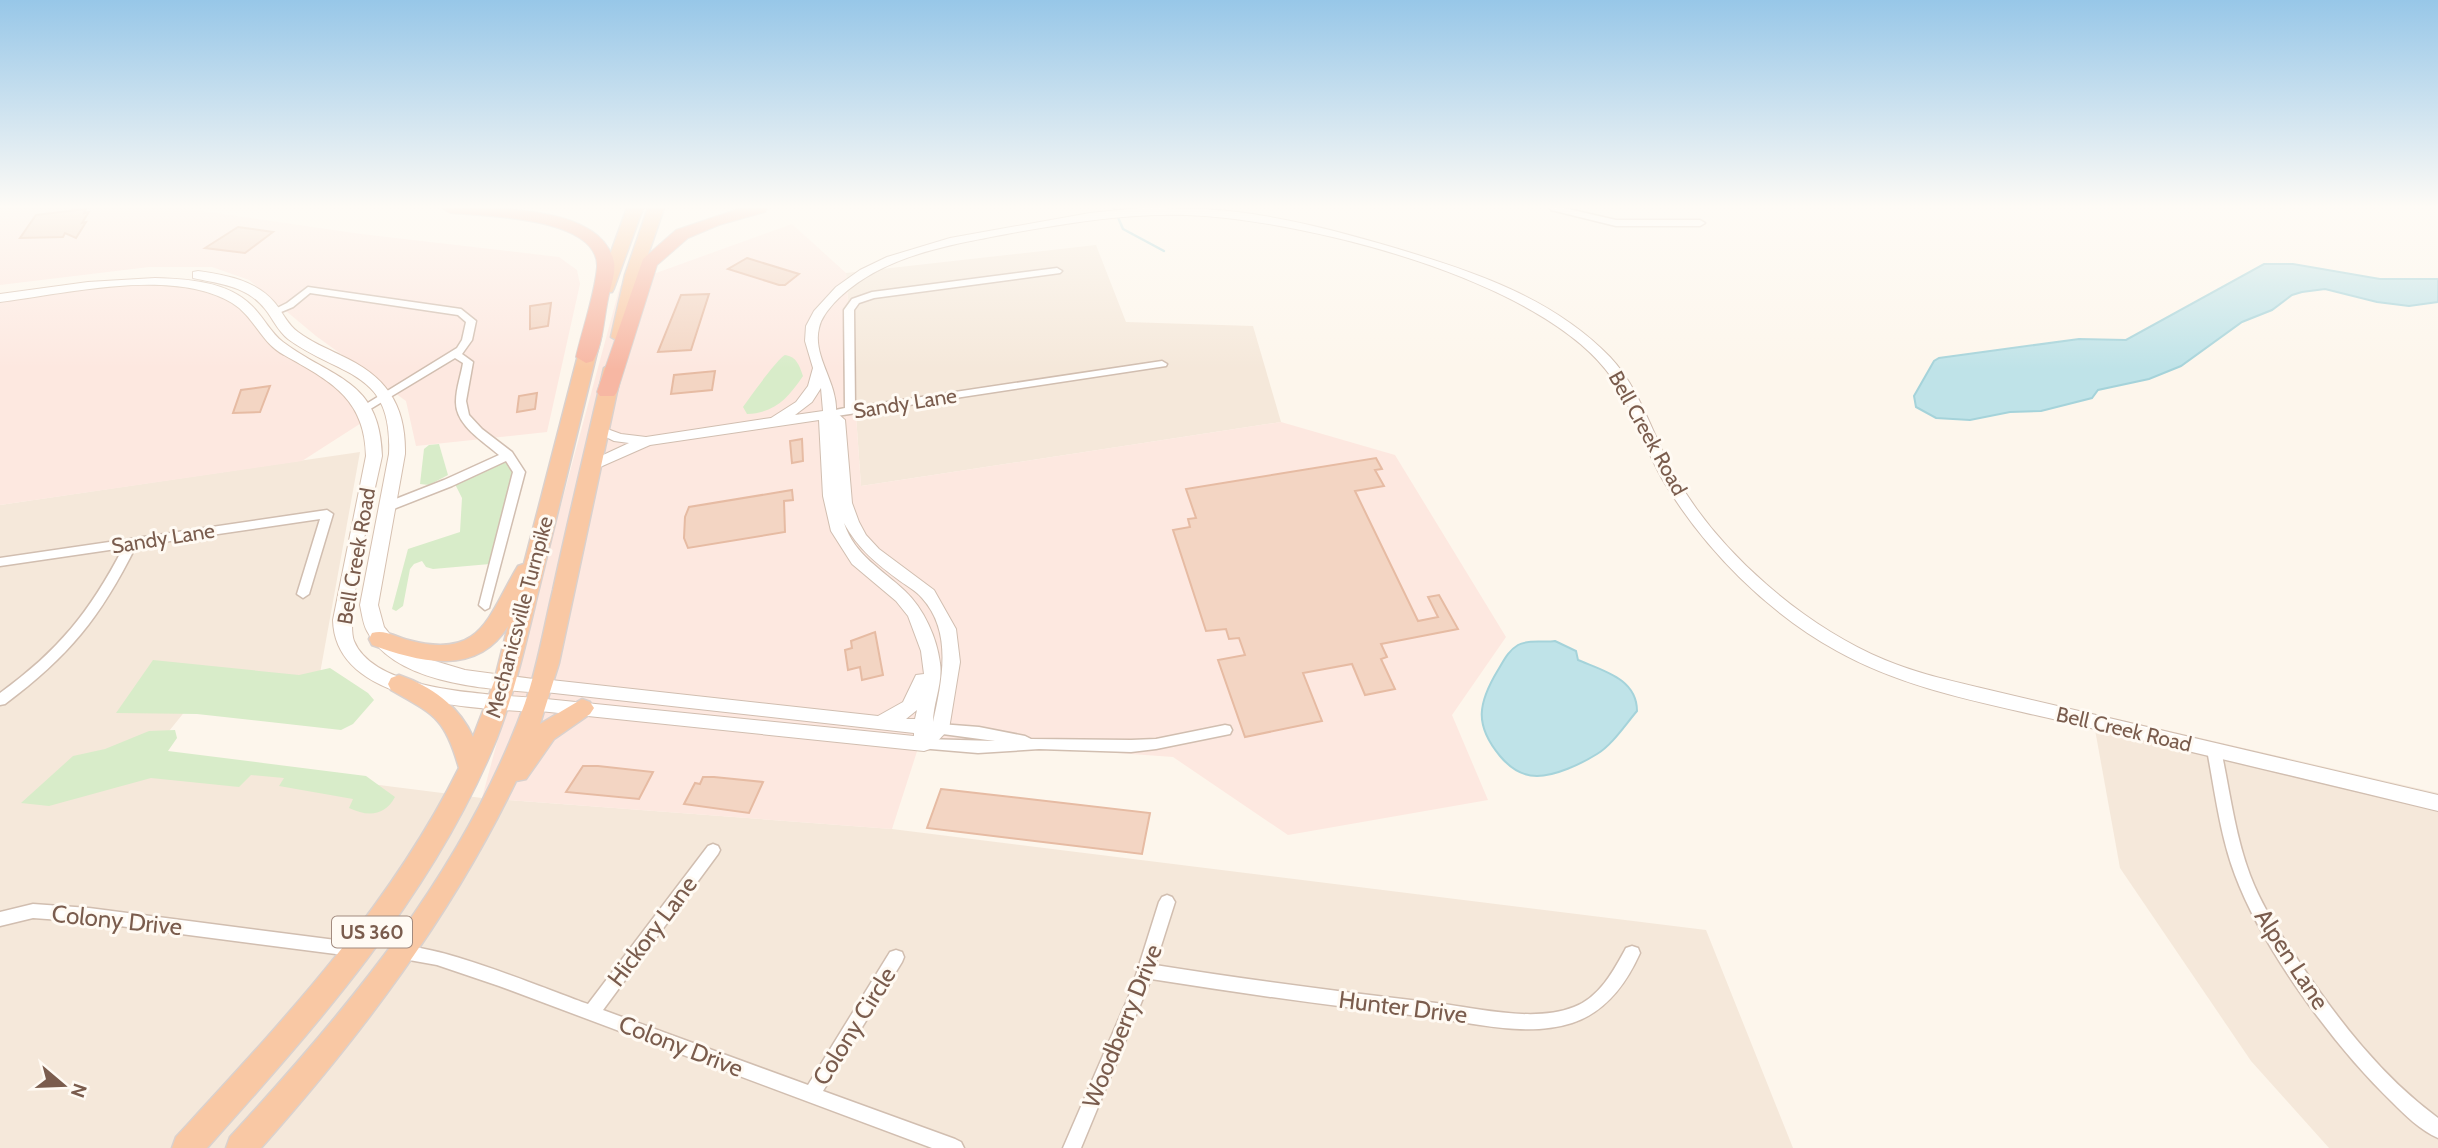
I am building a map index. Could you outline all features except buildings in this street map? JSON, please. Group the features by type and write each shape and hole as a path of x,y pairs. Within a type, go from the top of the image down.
{"highway":[{"path":"586,357 605,262"},
{"name":"Mechanicsville Turnpike","path":"187,1148 276,1050 359,950 434,838 471,768 502,692 586,357 615,262"},
{"name":"Mechanicsville Turnpike","path":"241,1148 334,1042 404,953 442,897 499,796 539,695 638,262"},
{"path":"607,392 650,262"},
{"path":"380,639 415,652 436,655 463,650 485,638 499,622 541,538"},
{"path":"399,684 443,709 452,718 462,733 471,768"},
{"path":"499,796 546,732 582,708"}],"main road":[{"name":"Bell Creek Road","path":"0,290 116,276 184,273 209,276 243,285 264,299 293,335 350,365 375,385 395,416 397,440 369,605 372,625 380,639 400,656 418,664 464,676 502,692"},
{"name":"Bell Creek Road","path":"0,298 137,282 177,282 215,289 246,307 274,344 320,368 346,387 372,426 375,443 344,604 342,630 349,652 358,663 399,684 435,693 502,692 539,695"}],"street":[{"name":"Bell Creek Road","path":"889,262 861,275 827,303 813,324 810,341 829,394 830,414 825,424 830,499 841,535 859,561 898,591 908,603 919,621 929,651 932,675 922,735"},
{"name":"Bell Creek Road","path":"1423,262 1497,285 1550,314 1588,344 1616,373 1633,400 1671,481 1718,542 1770,596 1842,647 1889,669 1944,685 2438,803"},
{"path":"850,411 849,310 855,301 872,295 1057,271"},
{"path":"274,312 290,305 308,290 461,312 471,321 467,340 455,354 363,409"},
{"path":"455,354 468,362 461,400 464,416 508,456 517,467 519,477 485,605"},
{"name":"Sandy Lane","path":"599,430 619,438 647,441 1163,363"},
{"path":"763,424 796,409 810,397 818,384 819,366"},
{"name":"Bell Creek Road","path":"830,414 838,420 845,503 860,538 928,594 948,629 951,677 940,729"},
{"name":"Sandy Lane","path":"591,467 647,441"},
{"path":"387,507 448,484 508,456"},
{"name":"Sandy Lane","path":"0,562 327,514 303,594"},
{"path":"0,700 56,657 77,634 102,598 132,542"},
{"path":"881,722 900,715 916,702 929,651"},
{"name":"Bell Creek Road","path":"539,695 881,722 922,735"},
{"name":"Bell Creek Road","path":"539,695 582,708 649,718 922,735"},
{"path":"922,735 940,729 998,735 1039,744"},
{"path":"922,735 978,747 1156,744 1225,730"},
{"name":"Alpen Lane","path":"2214,750 2237,858 2262,916 2314,995 2351,1043 2398,1098 2438,1129"},
{"name":"Hickory Lane","path":"592,1012 713,850"},
{"name":"Woodberry Drive","path":"1072,1148 1147,971 1167,902"},
{"name":"Colony Drive","path":"0,919 33,911 89,915 359,950"},
{"name":"Colony Drive","path":"404,953 437,958 592,1012 955,1148"},
{"name":"Hunter Drive","path":"1147,971 1340,1000 1500,1018 1538,1019 1568,1017 1598,1002 1608,993 1632,954"},
{"name":"Colony Circle","path":"811,1095 896,957"}],"shaded area":[{"path":"0,262 565,262 577,270 580,284 547,432 416,446 406,401 316,336 249,280 212,267 149,267 0,285"},
{"path":"688,262 833,262 846,273 861,486 1281,422 1395,455 1506,637 1452,715 1488,800 1288,835 1173,757 921,739 892,829 482,798 620,286"},
{"path":"948,262 1102,262 1126,322 1253,326 1281,422 861,486 846,273"},
{"path":"158,282 227,294 260,328 320,368 369,418 302,461 0,505 0,298"},
{"path":"360,452 319,679 190,705 149,756 482,798 892,829 1706,930 1793,1148 0,1148 0,505"},
{"path":"2092,713 2438,793 2438,1148 2329,1148 2251,1061 2120,868"}],"green space":[{"path":"785,355 795,360 803,376 780,403 765,411 747,414 743,407"},
{"path":"439,444 448,475 429,485 420,484 424,449 429,445"},
{"path":"502,462 509,463 514,473 490,564 433,569 426,567 422,561 414,564 410,569 403,606 396,611 392,609 408,549 460,532 462,498 455,484"},
{"path":"153,660 299,675 330,668 368,693 374,700 353,724 341,730 197,714 116,713"},
{"path":"175,730 177,738 168,751 366,776 395,797 381,811 363,813 349,808 353,799 279,786 284,778 251,775 239,787 151,778 49,806 21,803 73,756 105,749 149,731"}],"water":[{"path":"2264,264 2293,264 2380,279 2438,279 2438,302 2409,306 2377,302 2325,289 2302,292 2292,295 2272,310 2242,322 2181,366 2149,379 2098,390 2092,398 2041,411 2010,412 1970,420 1936,418 1916,407 1914,396 1934,361 1939,358 2079,339 2126,340"},
{"path":"1555,641 1576,651 1578,660 1625,684 1636,700 1637,711 1613,740 1597,754 1560,772 1531,776 1512,768 1492,745 1483,724 1483,704 1491,682 1506,656 1515,647 1526,642"}]}
